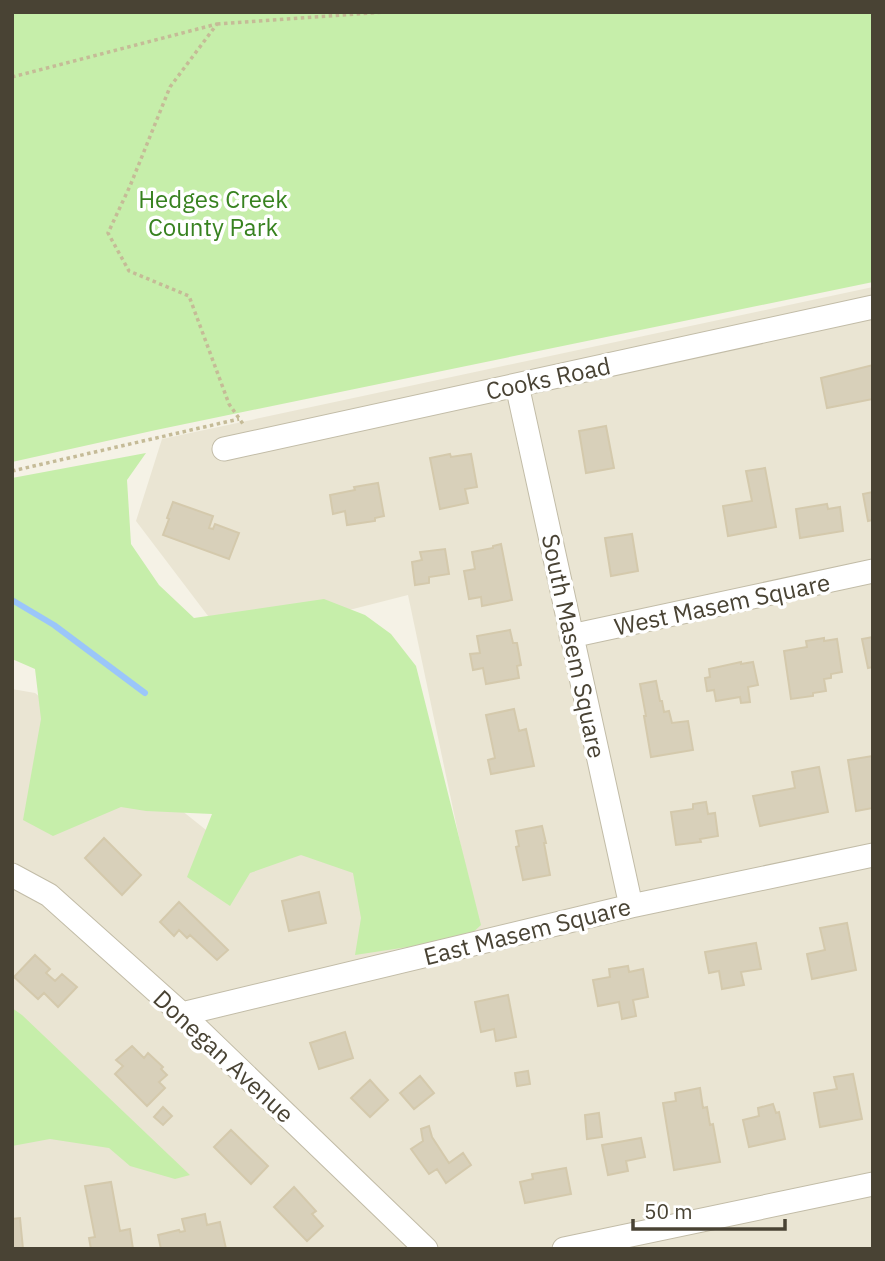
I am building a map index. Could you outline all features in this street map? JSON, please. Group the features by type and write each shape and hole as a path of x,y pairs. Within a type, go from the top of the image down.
{"street":[{"name":"Cooks Road","path":"224,449 873,307"},
{"name":"South Masem Square","path":"517,385 631,906"},
{"name":"West Masem Square","path":"571,636 873,571"},
{"name":"East Masem Square","path":"182,1014 631,906 873,855"},
{"name":"Donegan Avenue","path":"12,874 49,895 182,1014 426,1249"},
{"path":"564,1249 873,1184"}],"path":[{"path":"12,77 217,24 383,12"},
{"path":"217,24 170,87 108,233 129,271 189,296 229,404 256,443"},
{"path":"12,471 239,419"}],"shaded area":[{"path":"873,287 873,1249 12,1249 12,689 35,693 226,846 381,811 476,918 408,595 227,641 136,521 162,439"}],"green space":[{"name":"Hedges Creek County Park","path":"12,12 873,12 873,282 12,462"},
{"path":"146,453 127,480 131,544 159,585 194,618 324,599 365,615 391,634 416,666 481,925 467,938 355,955 361,918 353,873 301,855 250,873 230,906 187,877 212,814 121,807 53,836 23,820 41,719 35,669 12,659 12,478"},
{"path":"12,1008 190,1175 175,1179 130,1166 109,1148 50,1139 12,1146"}],"building":[{"path":"873,365 873,399 827,408 821,378"},
{"path":"606,426 614,468 586,473 579,431"},
{"path":"450,454 451,457 471,454 477,487 465,489 468,503 440,509 430,458"},
{"path":"765,468 776,527 728,536 723,506 752,501 746,471"},
{"path":"378,483 384,516 375,518 375,521 347,525 345,511 333,514 330,495"},
{"path":"873,492 873,520 868,521 863,494"},
{"path":"173,502 213,516 209,528 213,529 215,524 239,533 229,559 163,535"},
{"path":"827,504 828,509 840,507 843,531 800,538 796,509"},
{"path":"632,534 638,571 611,576 605,538"},
{"path":"501,544 512,600 482,606 481,597 469,599 464,571 475,569 472,552"},
{"path":"445,549 449,574 429,577 429,583 415,585 412,562 422,560 420,552"},
{"path":"510,630 513,643 517,643 521,665 517,666 519,678 486,684 483,668 473,670 470,654 480,653 477,636"},
{"path":"873,637 873,667 868,668 862,639"},
{"path":"824,638 824,641 837,639 842,672 831,674 831,678 824,679 826,691 791,699 784,651 807,647 806,641"},
{"path":"753,662 758,685 748,687 750,702 741,703 740,697 716,701 714,690 707,691 705,678 710,677 709,669"},
{"path":"656,681 664,712 669,711 672,723 688,721 693,750 651,757 640,684"},
{"path":"514,709 519,731 526,729 534,766 491,774 488,760 495,758 486,715"},
{"path":"873,756 873,808 856,811 848,760"},
{"path":"819,767 828,812 760,826 753,796 795,788 792,772"},
{"path":"706,802 708,814 715,813 718,836 700,839 701,842 676,845 671,812 693,809 693,804"},
{"path":"542,826 550,875 523,880 516,847 519,846 516,831"},
{"path":"104,838 141,875 122,895 85,858"},
{"path":"319,892 326,923 289,931 282,901"},
{"path":"179,902 228,950 217,960 190,935 187,938 179,930 174,936 160,922"},
{"path":"847,923 856,970 812,979 807,954 825,950 820,928"},
{"path":"756,943 761,969 741,972 744,985 722,989 719,971 709,973 705,952"},
{"path":"35,955 50,969 46,973 55,981 62,974 77,987 58,1007 44,993 38,999 14,977"},
{"path":"628,966 629,972 643,969 648,997 633,1000 636,1016 622,1019 619,1002 598,1006 593,980 610,977 609,969"},
{"path":"508,995 516,1037 496,1041 494,1029 481,1032 475,1002"},
{"path":"345,1032 353,1058 319,1069 310,1043"},
{"path":"132,1046 144,1058 148,1053 163,1067 161,1069 167,1075 159,1082 165,1088 147,1106 115,1074 123,1066 116,1060"},
{"path":"528,1071 530,1084 517,1086 515,1073"},
{"path":"853,1074 862,1119 820,1127 814,1093 837,1089 834,1077"},
{"path":"420,1076 434,1093 414,1109 400,1093"},
{"path":"370,1080 388,1100 370,1117 351,1098"},
{"path":"700,1088 703,1108 707,1107 710,1125 713,1124 720,1162 674,1170 663,1103 676,1101 675,1093"},
{"path":"773,1104 776,1113 779,1112 785,1139 749,1147 743,1120 759,1116 758,1108"},
{"path":"163,1107 172,1116 163,1125 154,1117"},
{"path":"599,1113 602,1137 587,1139 585,1115"},
{"path":"429,1126 432,1137 449,1163 463,1153 471,1165 446,1183 437,1169 429,1174 411,1149 423,1141 421,1129"},
{"path":"231,1130 268,1166 251,1184 214,1147"},
{"path":"641,1138 645,1157 626,1161 628,1171 608,1175 602,1145"},
{"path":"566,1168 571,1194 525,1203 520,1182 533,1179 532,1174"},
{"path":"111,1182 120,1231 130,1229 133,1249 91,1249 89,1238 95,1237 85,1186"},
{"path":"294,1187 316,1211 312,1214 323,1226 307,1241 274,1207"},
{"path":"205,1214 207,1225 220,1222 226,1249 161,1249 158,1235 185,1231 182,1219"},
{"path":"20,1218 23,1249 12,1249 12,1219"}],"waterway":[{"path":"12,600 54,625 145,693"}]}
